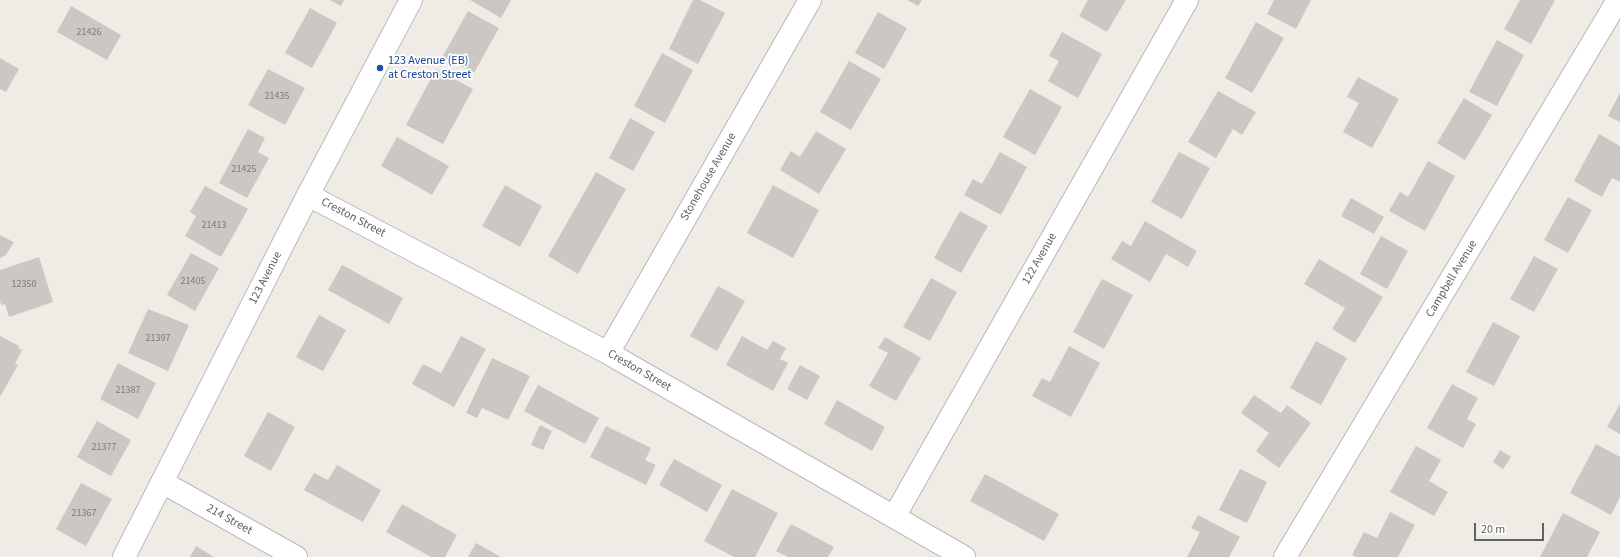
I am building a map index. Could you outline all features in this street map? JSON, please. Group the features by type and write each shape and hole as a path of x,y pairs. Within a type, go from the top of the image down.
{"street":[{"name":"123 Avenue","path":"124,557 308,195 410,0"},
{"name":"Stonehouse Avenue","path":"608,353 810,0"},
{"name":"122 Avenue","path":"894,517 1187,0"},
{"name":"Campbell Avenue","path":"1286,557 1618,0"},
{"name":"Creston Street","path":"308,195 608,353 964,557"},
{"name":"214 Street","path":"162,482 296,557"}],"building":[{"path":"330,0 344,0 341,6"},
{"path":"470,0 511,0 501,18"},
{"path":"693,0 700,0 725,13 698,64 669,49"},
{"path":"907,0 922,0 918,6"},
{"path":"1088,0 1126,0 1107,32 1079,16"},
{"path":"1274,0 1311,0 1296,29 1267,14"},
{"path":"1520,0 1555,0 1531,44 1504,29"},
{"path":"71,6 121,35 107,60 57,32"},
{"path":"310,8 337,23 312,68 285,53"},
{"path":"468,11 499,28 474,73 443,56"},
{"path":"878,12 907,28 884,69 855,53"},
{"path":"1256,22 1284,38 1252,93 1225,78"},
{"path":"1062,32 1102,54 1078,98 1048,81 1059,61 1049,56"},
{"path":"1497,40 1524,55 1497,106 1469,92"},
{"path":"662,53 693,70 665,123 634,106"},
{"path":"0,58 19,69 6,92 0,89"},
{"path":"849,61 881,79 851,130 820,112"},
{"path":"268,69 305,88 285,125 248,105"},
{"path":"436,69 473,89 443,144 406,125"},
{"path":"1358,77 1399,99 1372,148 1343,132 1359,103 1347,97"},
{"path":"1030,89 1062,107 1035,155 1003,137"},
{"path":"1218,91 1256,112 1242,135 1233,129 1216,158 1188,142"},
{"path":"1620,93 1620,122 1608,116"},
{"path":"1464,98 1492,115 1465,160 1437,143"},
{"path":"630,118 655,132 633,171 609,158"},
{"path":"248,129 265,138 258,152 269,158 247,198 219,183"},
{"path":"816,131 846,149 819,194 780,170 791,151 800,157"},
{"path":"1599,134 1620,146 1620,182 1612,178 1602,197 1574,181"},
{"path":"397,137 449,166 432,195 381,166"},
{"path":"1000,152 1027,167 1001,215 964,195 973,179 982,184"},
{"path":"1179,152 1210,168 1182,219 1151,202"},
{"path":"1428,161 1455,176 1425,231 1389,211 1400,192 1408,197"},
{"path":"596,172 626,189 578,274 548,256"},
{"path":"505,185 542,206 520,247 482,226"},
{"path":"773,185 819,210 793,258 747,233"},
{"path":"205,186 248,209 221,257 185,236 196,216 190,212"},
{"path":"1568,197 1592,210 1568,253 1544,240"},
{"path":"1351,198 1384,217 1374,234 1341,216"},
{"path":"960,211 988,226 961,273 934,258"},
{"path":"1145,221 1197,251 1188,267 1166,254 1150,282 1111,259 1122,241 1131,246"},
{"path":"0,235 14,242 6,255 0,258"},
{"path":"1381,236 1408,251 1387,289 1360,274"},
{"path":"191,253 219,268 195,311 167,295"},
{"path":"1534,256 1558,269 1534,312 1510,299"},
{"path":"39,257 53,302 9,317 5,304 1,305 0,300 0,270"},
{"path":"1319,259 1383,297 1355,343 1332,329 1345,308 1304,284"},
{"path":"342,265 403,298 389,324 328,290"},
{"path":"931,278 957,292 930,341 903,327"},
{"path":"1102,279 1133,295 1104,349 1073,332"},
{"path":"718,286 745,301 717,351 690,336"},
{"path":"148,309 189,325 168,371 128,353"},
{"path":"319,315 346,330 323,371 296,357"},
{"path":"1493,322 1520,336 1494,386 1466,372"},
{"path":"0,336 19,346 18,348 22,350 15,364 18,365 0,397"},
{"path":"461,336 486,349 454,407 412,384 423,364 441,373"},
{"path":"742,336 767,350 773,341 786,348 780,359 788,363 773,391 726,365"},
{"path":"885,337 921,358 896,401 869,386 888,353 878,348"},
{"path":"1316,341 1347,358 1321,405 1290,388"},
{"path":"1069,346 1100,363 1071,417 1032,396 1042,378 1050,382"},
{"path":"492,358 530,376 508,420 482,408 477,418 466,413"},
{"path":"118,363 156,383 138,419 100,399"},
{"path":"800,365 820,376 807,400 787,389"},
{"path":"1452,384 1478,398 1467,419 1476,424 1463,448 1427,428"},
{"path":"538,385 599,418 585,444 524,411"},
{"path":"1254,395 1281,413 1287,405 1311,423 1279,468 1256,451 1269,433 1241,413"},
{"path":"837,400 885,427 872,451 824,424"},
{"path":"1620,404 1620,434 1607,427"},
{"path":"268,412 295,427 271,471 244,456"},
{"path":"97,421 131,440 111,476 77,457"},
{"path":"540,425 552,431 543,450 531,445"},
{"path":"606,426 651,448 645,460 656,465 646,485 590,457"},
{"path":"1596,444 1620,457 1620,497 1611,515 1570,493"},
{"path":"1416,446 1441,460 1429,481 1448,492 1434,516 1390,492"},
{"path":"1500,450 1511,457 1503,469 1493,462"},
{"path":"674,459 722,485 707,512 659,485"},
{"path":"337,465 381,490 363,522 304,490 314,473 328,480"},
{"path":"1240,469 1267,482 1247,523 1219,510"},
{"path":"985,474 1059,514 1044,541 970,501"},
{"path":"81,483 112,499 86,546 56,529"},
{"path":"732,489 778,513 755,557 734,557 704,541"},
{"path":"402,504 457,535 445,557 431,557 386,532"},
{"path":"1390,512 1415,525 1398,557 1356,557 1352,555 1364,532 1377,538"},
{"path":"1563,513 1600,532 1587,557 1540,557"},
{"path":"1198,515 1240,537 1229,557 1187,557 1200,532 1191,528"},
{"path":"791,524 834,547 828,557 788,557 776,551"},
{"path":"476,543 501,557 468,557"},
{"path":"196,546 214,557 190,557"}],"place":[{"name":"123 Avenue (EB) at Creston Street","path":"380,68"}]}
